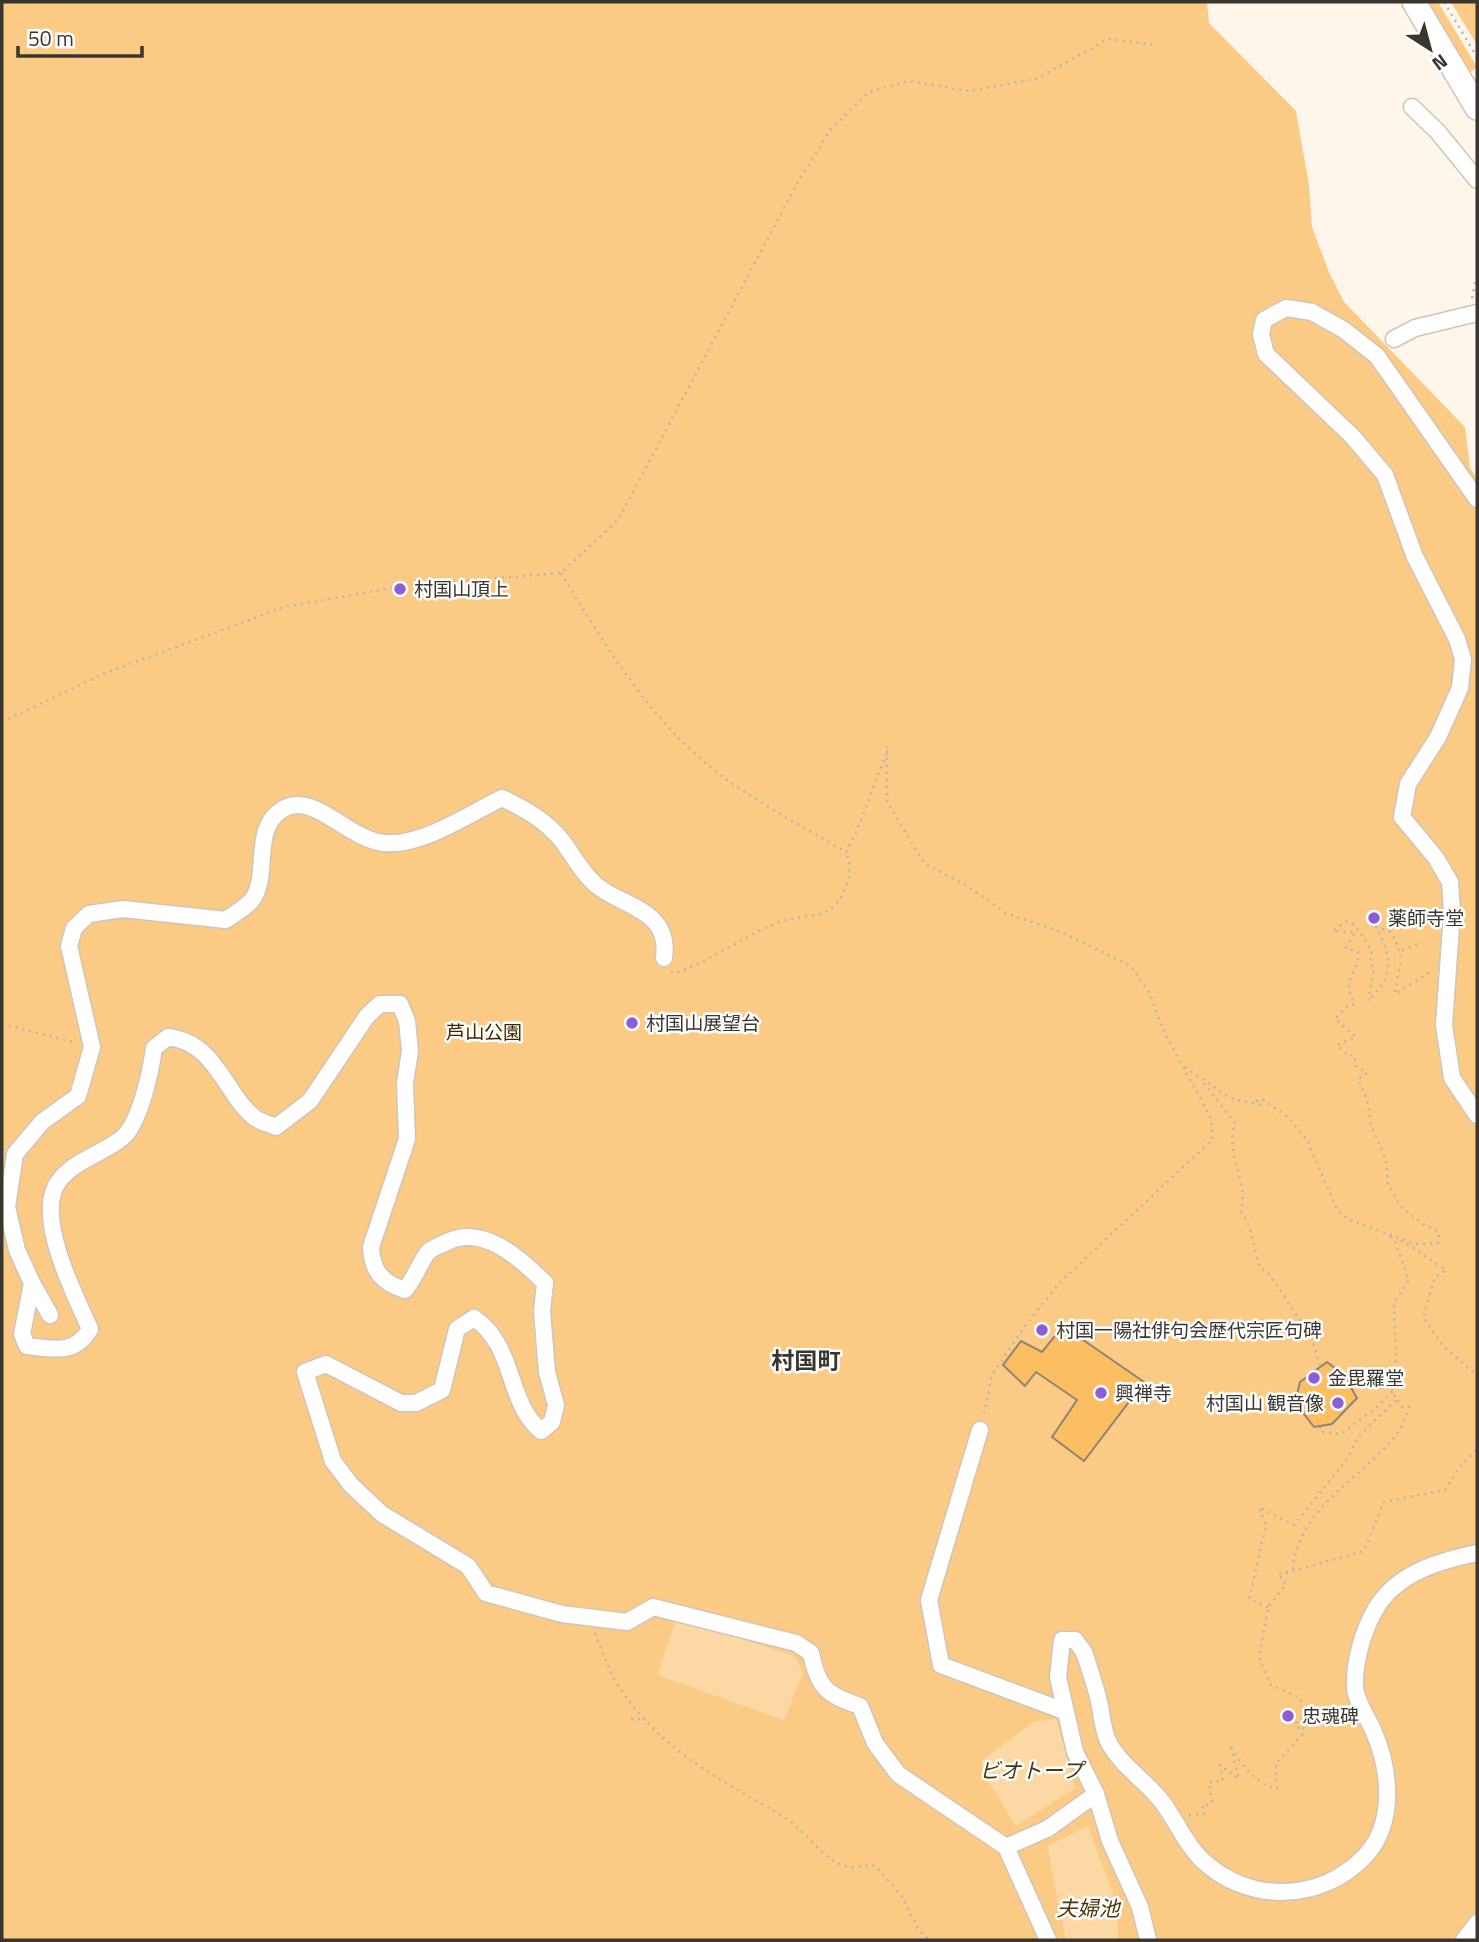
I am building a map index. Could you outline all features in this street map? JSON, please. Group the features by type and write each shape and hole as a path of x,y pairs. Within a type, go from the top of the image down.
{"street":[{"path":"1414,2 1469,81 1477,108"},
{"path":"1412,107 1438,132 1477,180"},
{"path":"1477,499 1377,356 1344,330 1312,313 1286,308 1264,320 1261,334 1266,354 1353,437 1385,475 1415,557 1457,639 1463,659 1461,688 1438,737 1408,784 1402,817 1436,858 1450,883 1452,912 1444,1025 1452,1078 1477,1115"},
{"path":"1394,339 1415,328 1475,319"},
{"path":"50,1315 17,1251 7,1207 15,1154 42,1122 78,1096 92,1047 69,947 74,928 89,915 123,909 226,920 253,900 261,884 261,850 269,827 279,811 294,804 311,806 355,835 385,843 429,834 502,798 530,810 561,840 598,888 631,903 657,925 665,938 664,958"},
{"path":"32,1283 22,1334 27,1346 64,1350 82,1342 90,1329 62,1264 52,1219 54,1189 71,1169 125,1137 149,1084 154,1048 168,1037 185,1039 201,1050 255,1118 276,1127 310,1101 368,1016 380,1004 400,1004 407,1021 410,1051 405,1083 407,1139 371,1247 372,1265 388,1284 405,1290 415,1279 429,1251 454,1238 469,1235 516,1254 545,1283 542,1311 547,1372 556,1405 552,1422 541,1432 526,1419 507,1359 488,1328 474,1318 457,1329 442,1390 416,1403 401,1403 326,1364 305,1372 333,1461 351,1485 382,1514 468,1566 486,1592 562,1614 627,1622 653,1607 796,1643 811,1653 815,1671 831,1696 860,1706 875,1743 898,1774 1006,1847 1048,1940"},
{"path":"980,1430 929,1600 941,1665 1064,1711"},
{"path":"1148,1940 1140,1907 1110,1841 1096,1794 1075,1752 1058,1677 1062,1640 1075,1640 1084,1652 1108,1742 1171,1817 1183,1838 1202,1860 1248,1888 1267,1892 1314,1889 1335,1881 1366,1855 1381,1833 1388,1782 1377,1738 1355,1689 1360,1648 1375,1611 1390,1589 1432,1563 1477,1553"},
{"path":"1006,1847 1047,1829 1096,1794"},
{"path":"1464,1940 1477,1923"}],"path":[{"path":"1444,2 1477,57"},
{"path":"2,722 103,674 284,607 409,585 561,573 618,520 799,180 831,129 869,92 909,81 968,91 1036,79 1108,39 1158,45"},
{"path":"1475,319 1477,274"},
{"path":"561,573 618,666 673,732 722,776 846,852 851,861 844,893 829,910 779,921 675,973 668,970 664,958"},
{"path":"846,852 858,830 887,746 887,801 923,863 1006,913 1061,932 1131,966 1150,994 1164,1032 1211,1118 1212,1140 1081,1259 1032,1317 992,1375 980,1430"},
{"path":"1183,1065 1230,1097 1261,1105 1257,1101 1262,1099 1288,1116 1307,1140 1338,1212 1351,1220 1415,1244 1438,1243 1440,1232 1423,1224 1401,1207 1388,1183 1386,1160 1358,1079 1367,1073 1356,1066 1354,1055 1349,1056 1337,1045 1356,1037 1335,1019 1346,1007 1356,1004 1348,993 1348,983 1357,966 1359,955 1358,952 1346,948 1354,932 1333,931 1347,921 1351,922 1360,931 1362,941 1372,951 1370,962 1374,969 1368,1001 1387,977 1391,956 1373,919"},
{"path":"1376,927 1391,932 1401,950 1402,969 1395,994 1434,970"},
{"path":"1401,950 1422,943"},
{"path":"2,1024 92,1047"},
{"path":"1183,1065 1203,1081 1235,1122 1231,1133 1245,1196 1241,1211 1251,1224 1253,1247 1260,1268 1268,1273 1311,1336 1320,1365"},
{"path":"1387,1232 1446,1269 1435,1277 1423,1317 1444,1347 1477,1376"},
{"path":"1282,1574 1293,1568 1295,1549 1319,1510 1388,1443 1404,1421 1409,1407 1402,1407 1392,1391 1396,1351 1394,1303 1409,1280 1401,1266 1395,1242 1387,1232"},
{"path":"1320,1427 1318,1431 1341,1434 1373,1410 1392,1391"},
{"path":"1268,1607 1249,1599 1266,1526 1259,1507 1294,1525 1345,1462 1359,1436 1396,1400"},
{"path":"1171,1817 1205,1812 1202,1806 1212,1803 1209,1782 1223,1781 1220,1765 1239,1779 1230,1745 1245,1770 1267,1787 1279,1787 1276,1763 1304,1733 1303,1726 1298,1728 1296,1723 1306,1717 1297,1695 1283,1693 1271,1685 1260,1665 1260,1647 1268,1607 1286,1585 1278,1573 1364,1550 1384,1502 1445,1490 1459,1468 1477,1449"},
{"path":"588,1617 615,1680 646,1720 670,1745 702,1770 784,1817 841,1866 876,1866 903,1898 918,1929 929,1940"},
{"path":"631,1719 646,1720"}],"green space":[{"name":"芦山公園","path":"2,2 1207,2 1209,23 1296,111 1309,185 1312,227 1329,272 1344,302 1465,427 1470,467 1477,479 1477,1940 2,1940"},
{"path":"1426,2 1438,2 1477,67 1467,75"},
{"path":"1451,2 1477,2 1477,45"}],"water":[{"path":"677,1618 794,1656 803,1673 784,1720 657,1675"},
{"name":"ビオトープ","path":"1056,1719 1075,1788 1016,1826 983,1773 982,1760 1033,1722"},
{"name":"夫婦池","path":"1088,1826 1117,1905 1118,1940 1066,1940 1047,1846"}],"building":[{"name":"興禅寺","path":"1063,1326 1144,1382 1084,1461 1052,1437 1077,1400 1036,1372 1025,1386 1003,1365 1021,1341 1042,1352"},
{"path":"1327,1362 1344,1375 1357,1398 1332,1424 1314,1427 1304,1414 1297,1394 1300,1382"}],"place":[{"name":"村国山頂上","path":"400,589"},
{"name":"薬師寺堂","path":"1374,918"},
{"name":"村国山展望台","path":"632,1023"},
{"name":"村国一陽社俳句会歴代宗匠句碑","path":"1042,1330"},
{"name":"金毘羅堂","path":"1314,1378"},
{"name":"興禅寺","path":"1101,1393"},
{"name":"村国山 観音像","path":"1338,1403"},
{"name":"忠魂碑","path":"1288,1716"}],"district":[{"name":"村国町","path":"806,1361"}]}
